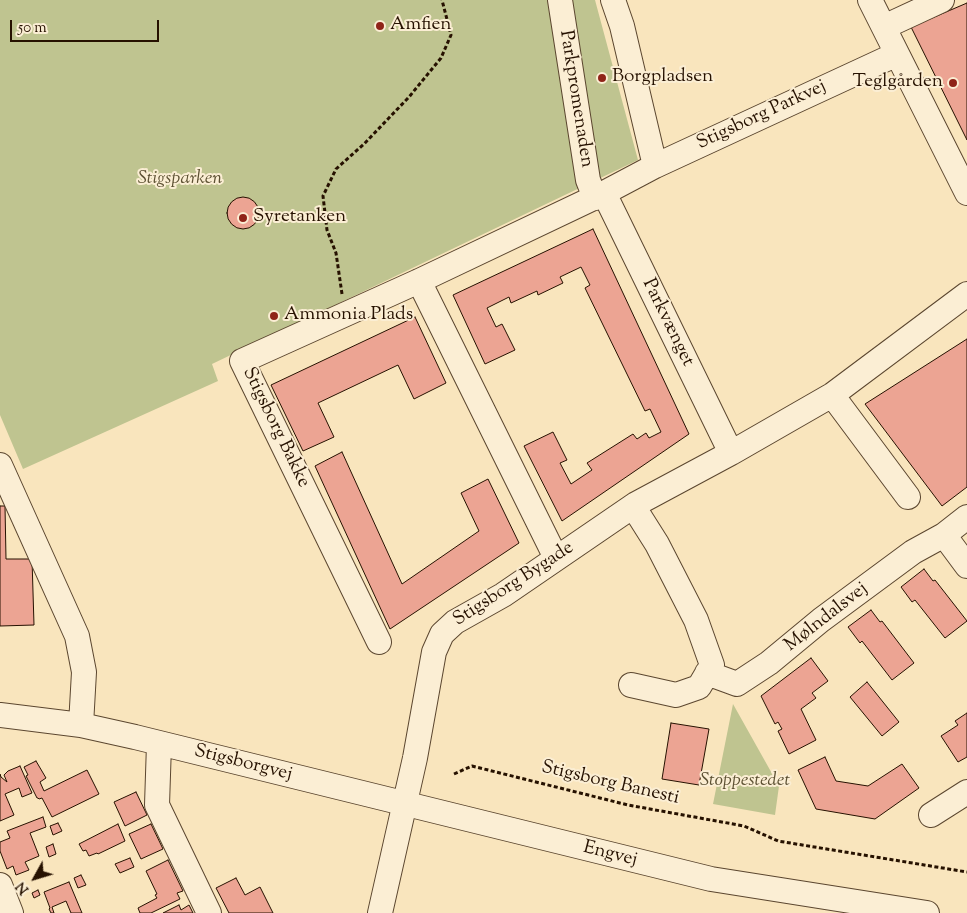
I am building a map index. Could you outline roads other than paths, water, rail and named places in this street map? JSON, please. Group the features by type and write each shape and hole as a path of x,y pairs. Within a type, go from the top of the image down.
{"street":[{"name":"Parkpromenaden","path":"560,0 588,180 599,195"},
{"path":"614,0 622,26 655,166"},
{"path":"870,0 967,193"},
{"path":"884,27 942,0"},
{"name":"Stigsborg Parkvej","path":"599,195 655,166 897,54"},
{"name":"Stigsborg Bakke","path":"379,642 242,361 420,281 599,195"},
{"name":"Parkvænget","path":"599,195 731,453"},
{"path":"420,281 556,558"},
{"name":"Stigsborg Bygade","path":"404,804 415,758 434,652 442,634 455,622 503,594 633,506 832,395 967,294"},
{"path":"832,395 908,497"},
{"path":"0,465 77,636 84,672 81,725"},
{"path":"631,685 676,695 699,687 712,666 696,620 657,544 633,506"},
{"name":"Mølndalsvej","path":"707,673 737,684 768,663 913,552 944,535 967,517"},
{"path":"944,535 967,566"},
{"name":"Stigsborgvej","path":"0,715 81,725 136,737 404,804"},
{"path":"159,744 157,805 209,913"},
{"path":"931,815 967,792"},
{"path":"380,913 404,804"},
{"name":"Engvej","path":"404,804 711,880 927,913"},
{"path":"0,885 11,913"}],"place":[{"name":"Amfien","path":"380,26"},
{"name":"Borgpladsen","path":"602,78"},
{"name":"Teglgården","path":"953,83"},
{"name":"Syretanken","path":"243,218"},
{"name":"Ammonia Plads","path":"274,316"}],"park label":[{"name":"Stigsparken","path":"180,180"},
{"name":"Stoppestedet","path":"745,782"}]}
